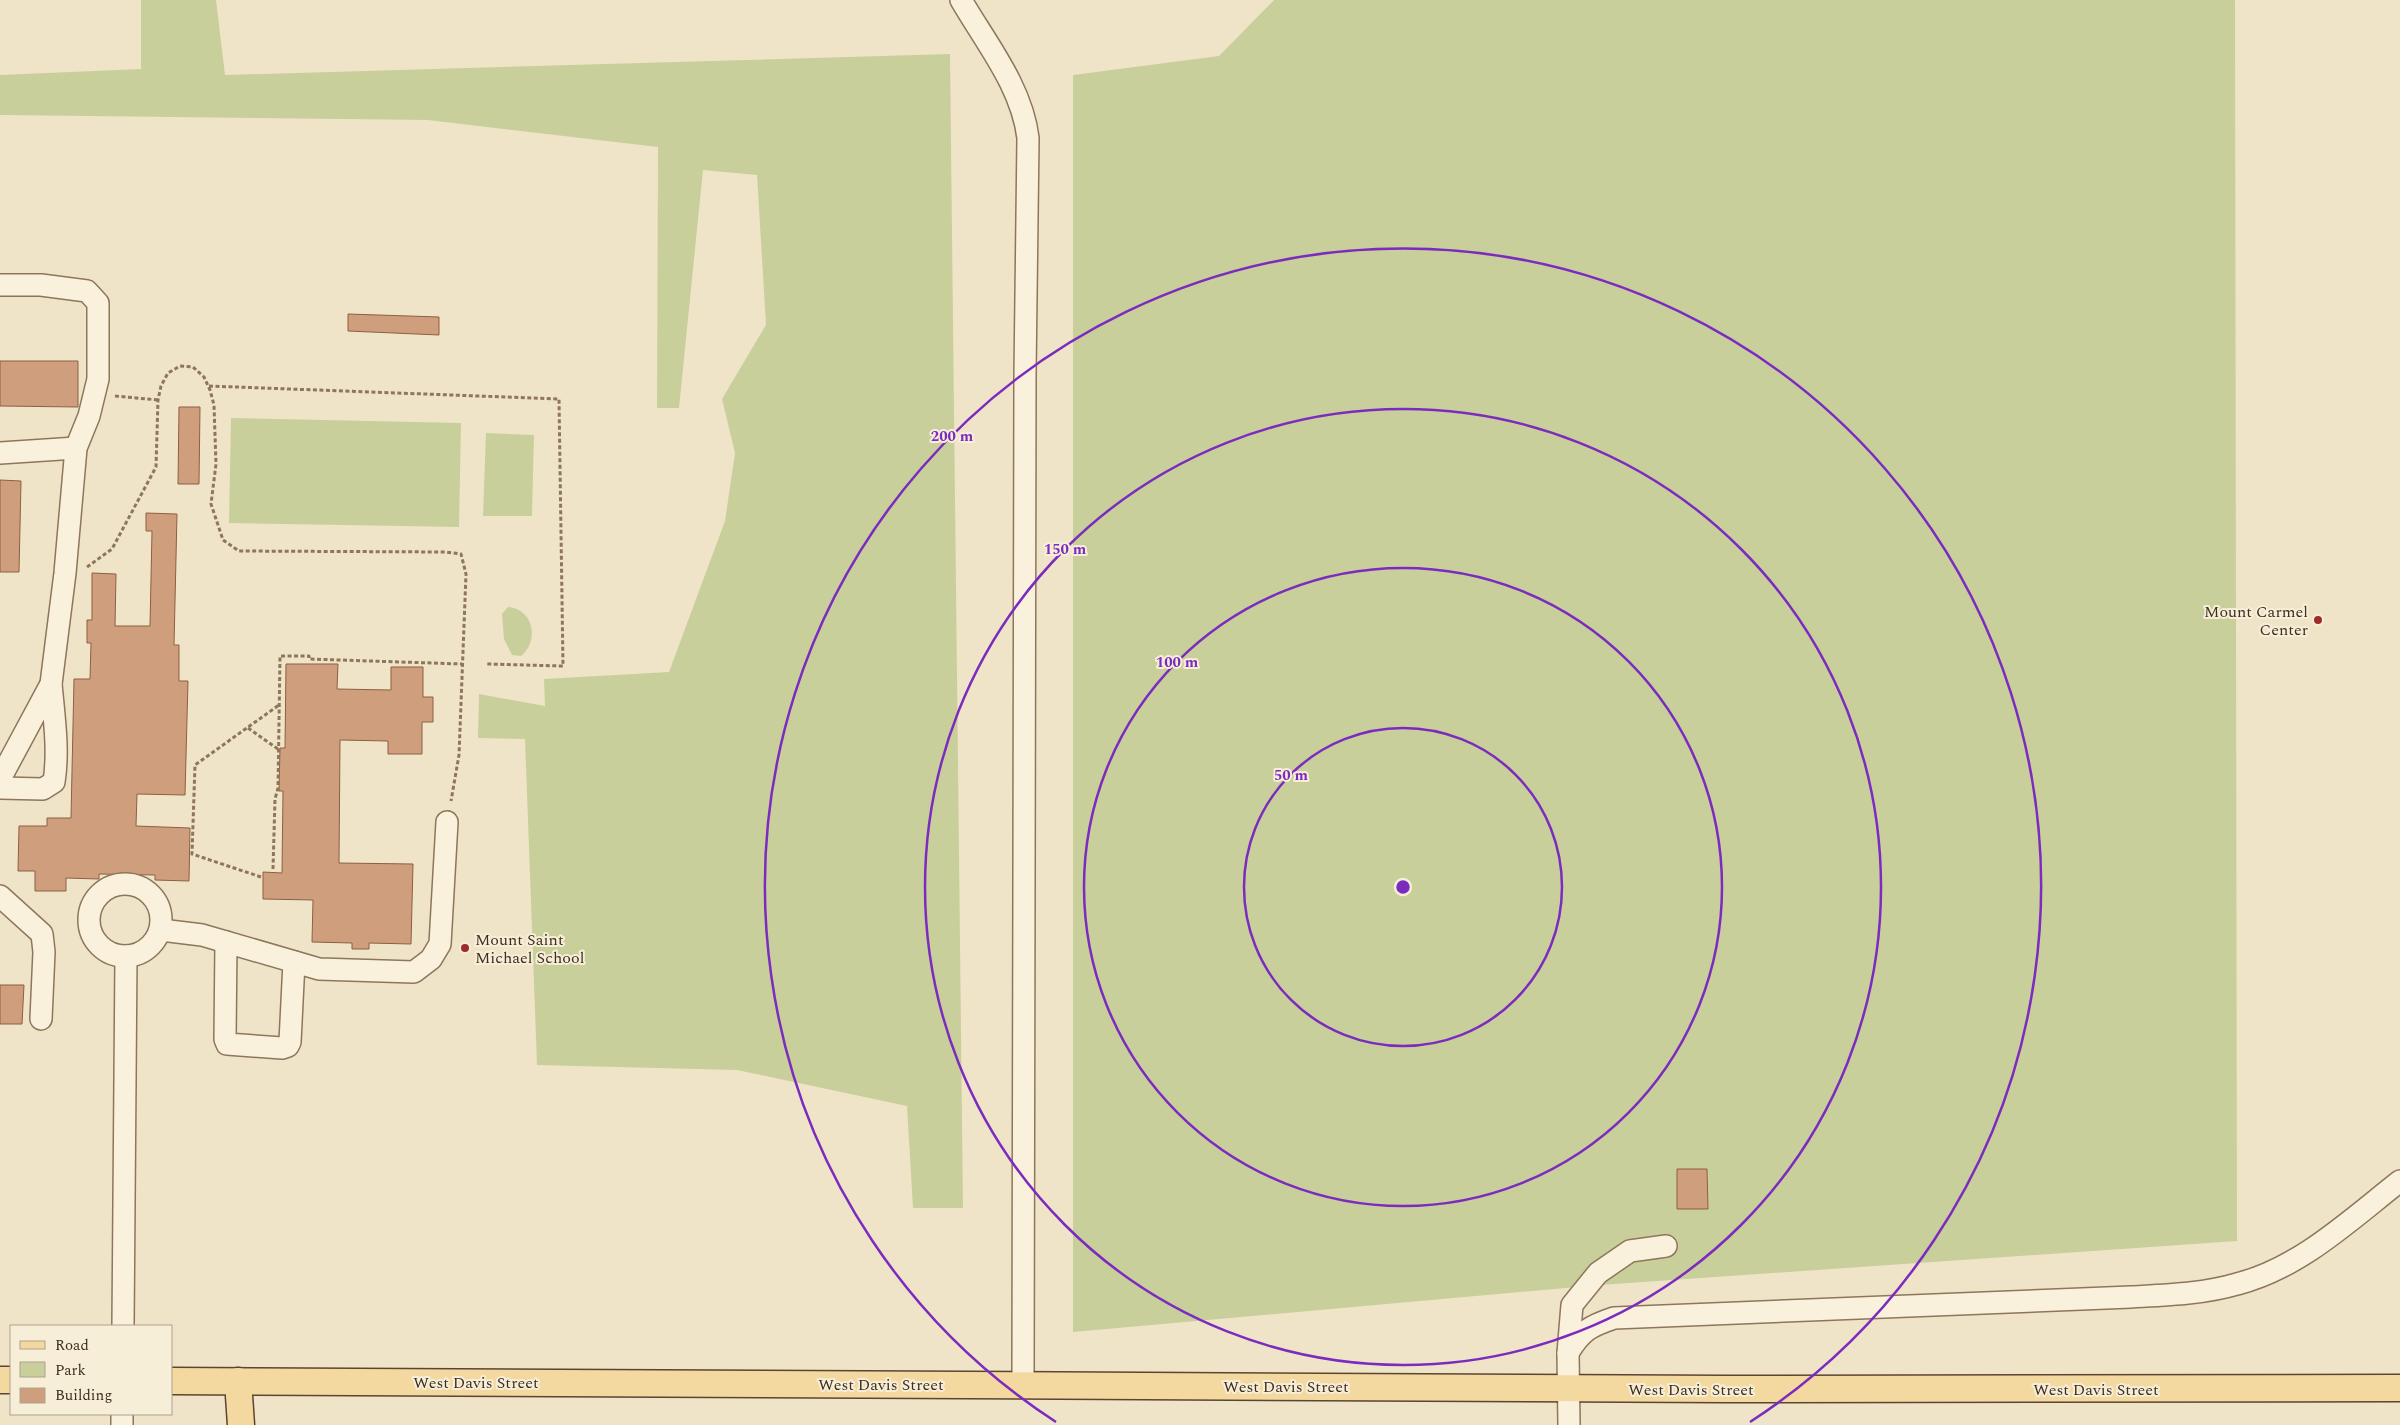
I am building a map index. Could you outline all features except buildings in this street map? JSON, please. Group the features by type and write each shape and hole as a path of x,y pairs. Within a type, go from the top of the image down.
{"main road":[{"name":"West Davis Street","path":"172,1381 1568,1388 2400,1388"},
{"path":"238,1381 241,1425"}],"lane":[{"path":"960,0 1008,79 1020,104 1026,122 1028,138 1023,1384"},
{"path":"0,285 41,285 87,290 98,303 98,379 89,416 76,448 64,584 52,684 56,741 54,782 43,789 0,788"},
{"path":"0,453 76,448"},
{"path":"0,780 52,684"},
{"path":"161,930 202,935 319,969 414,972 431,960 440,944 447,822"},
{"path":"123,883 136,884 154,897 160,908 161,930 148,949 126,956 115,954 103,949 92,934 89,915 93,903 100,893 111,886 123,883"},
{"path":"0,896 42,934 44,952 41,1019"},
{"path":"226,942 225,1040 227,1044 232,1046 282,1048 288,1046 290,1042 294,962"},
{"path":"122,1325 126,956"},
{"path":"1568,1352 1577,1338 1592,1325 1614,1318 2131,1297 2202,1292 2238,1284 2270,1272 2300,1257 2328,1238 2400,1181"},
{"path":"1569,1425 1568,1352 1572,1305 1598,1273 1630,1251 1666,1246"}],"path":[{"path":"64,584 112,549 156,467 158,400 161,386 168,373 180,366 193,367 204,377 209,386 214,405 216,464 211,504 223,540 239,551 445,552 461,554 466,574 459,755 447,822"},
{"path":"209,386 559,399 563,666 487,664"},
{"path":"94,394 158,400"},
{"path":"273,869 280,656 310,656 310,660 462,664"},
{"path":"261,877 192,854 195,765 279,706"},
{"path":"248,728 278,750"}],"green space":[{"path":"141,0 216,0 225,75 950,54 963,1208 913,1208 907,1106 737,1070 537,1065 525,739 478,738 479,694 545,706 544,679 669,672 725,521 735,453 722,399 766,325 757,175 703,170 679,408 657,408 658,147 428,120 0,115 0,75 141,69"},
{"path":"1274,0 2235,0 2237,1241 1600,1285 1073,1332 1073,75 1219,56"},
{"path":"231,418 461,423 459,527 229,523"},
{"path":"486,433 534,435 532,516 483,516"},
{"path":"508,607 523,613 531,626 530,642 521,656 512,655 504,639 502,614"}],"place":[{"name":"Mount Carmel Center","path":"2318,620"},
{"name":"Mount Saint Michael School","path":"465,948"}]}
